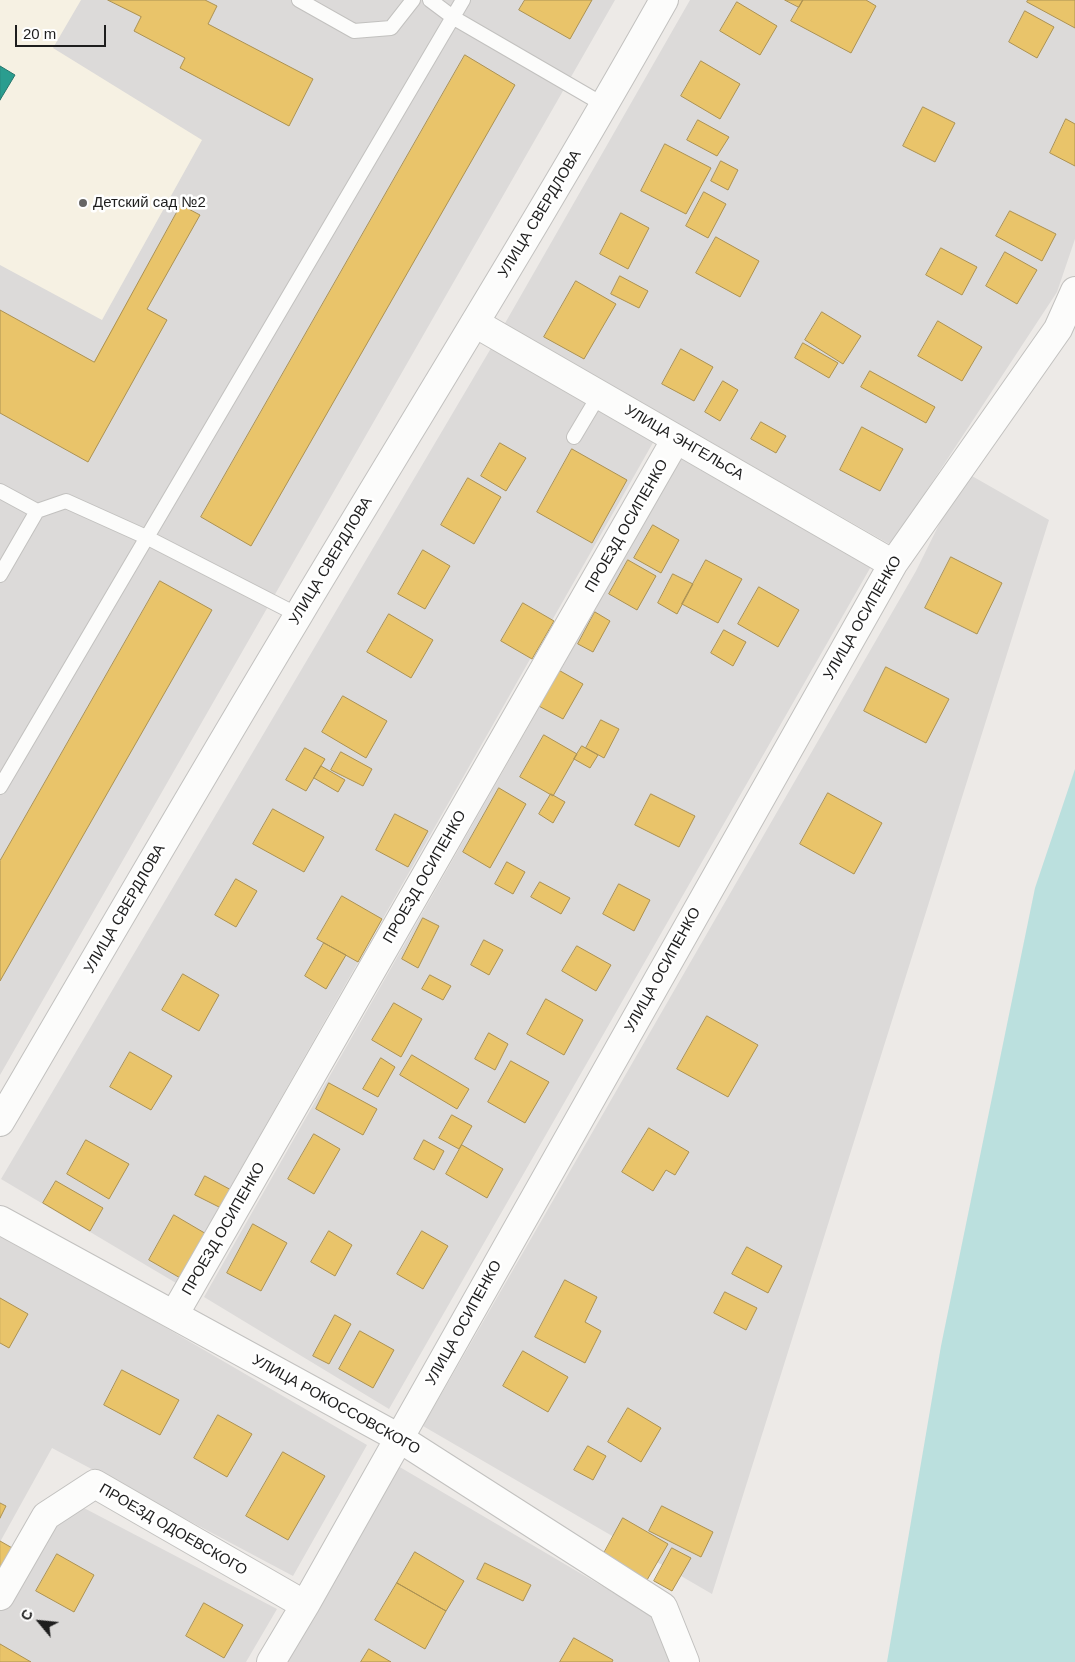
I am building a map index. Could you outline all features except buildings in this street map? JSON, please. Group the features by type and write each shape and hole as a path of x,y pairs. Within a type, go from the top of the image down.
{"street":[{"name":"УЛИЦА СВЕРДЛОВА","path":"0,1122 298,615 475,323 664,0"},
{"name":"УЛИЦА ОСИПЕНКО","path":"270,1662 305,1605 893,564 1058,329 1075,291"},
{"name":"УЛИЦА ЭНГЕЛЬСА","path":"475,323 893,564"},
{"name":"ПРОЕЗД ОСИПЕНКО","path":"174,1316 676,439"},
{"name":"УЛИЦА РОКОССОВСКОГО","path":"0,1220 399,1438 663,1607 685,1662"},
{"name":"ПРОЕЗД ОДОЕВСКОГО","path":"0,1596 46,1516 95,1484 305,1605"}],"lane":[{"path":"299,0 354,31 391,28 413,0"},
{"path":"430,0 454,18 604,105"},
{"path":"0,787 463,0"},
{"path":"574,437 599,394"},
{"path":"0,491 37,511"},
{"path":"0,575 37,511 66,501 146,537 298,615"}],"shaded area":[{"path":"0,0 615,0 0,1075"},
{"name":"Детский сад №2","path":"0,0 81,0 53,48 202,140 102,320 0,265"},
{"path":"690,0 1075,0 1075,239 1057,292 891,545 504,325"},
{"path":"497,338 659,432 176,1283 1,1179"},
{"path":"684,453 873,563 389,1409 204,1297"},
{"path":"965,472 1049,520 712,1594 423,1426 916,571"},
{"path":"0,1231 367,1445 293,1576 52,1448 0,1542"},
{"path":"398,1466 682,1633 678,1662 286,1662"},
{"path":"61,1496 277,1609 246,1662 0,1662 0,1606"}],"water":[{"path":"1075,769 1075,1662 887,1662 941,1346 1035,888"}],"place":[{"name":"Детский сад №2","path":"83,203"}]}
